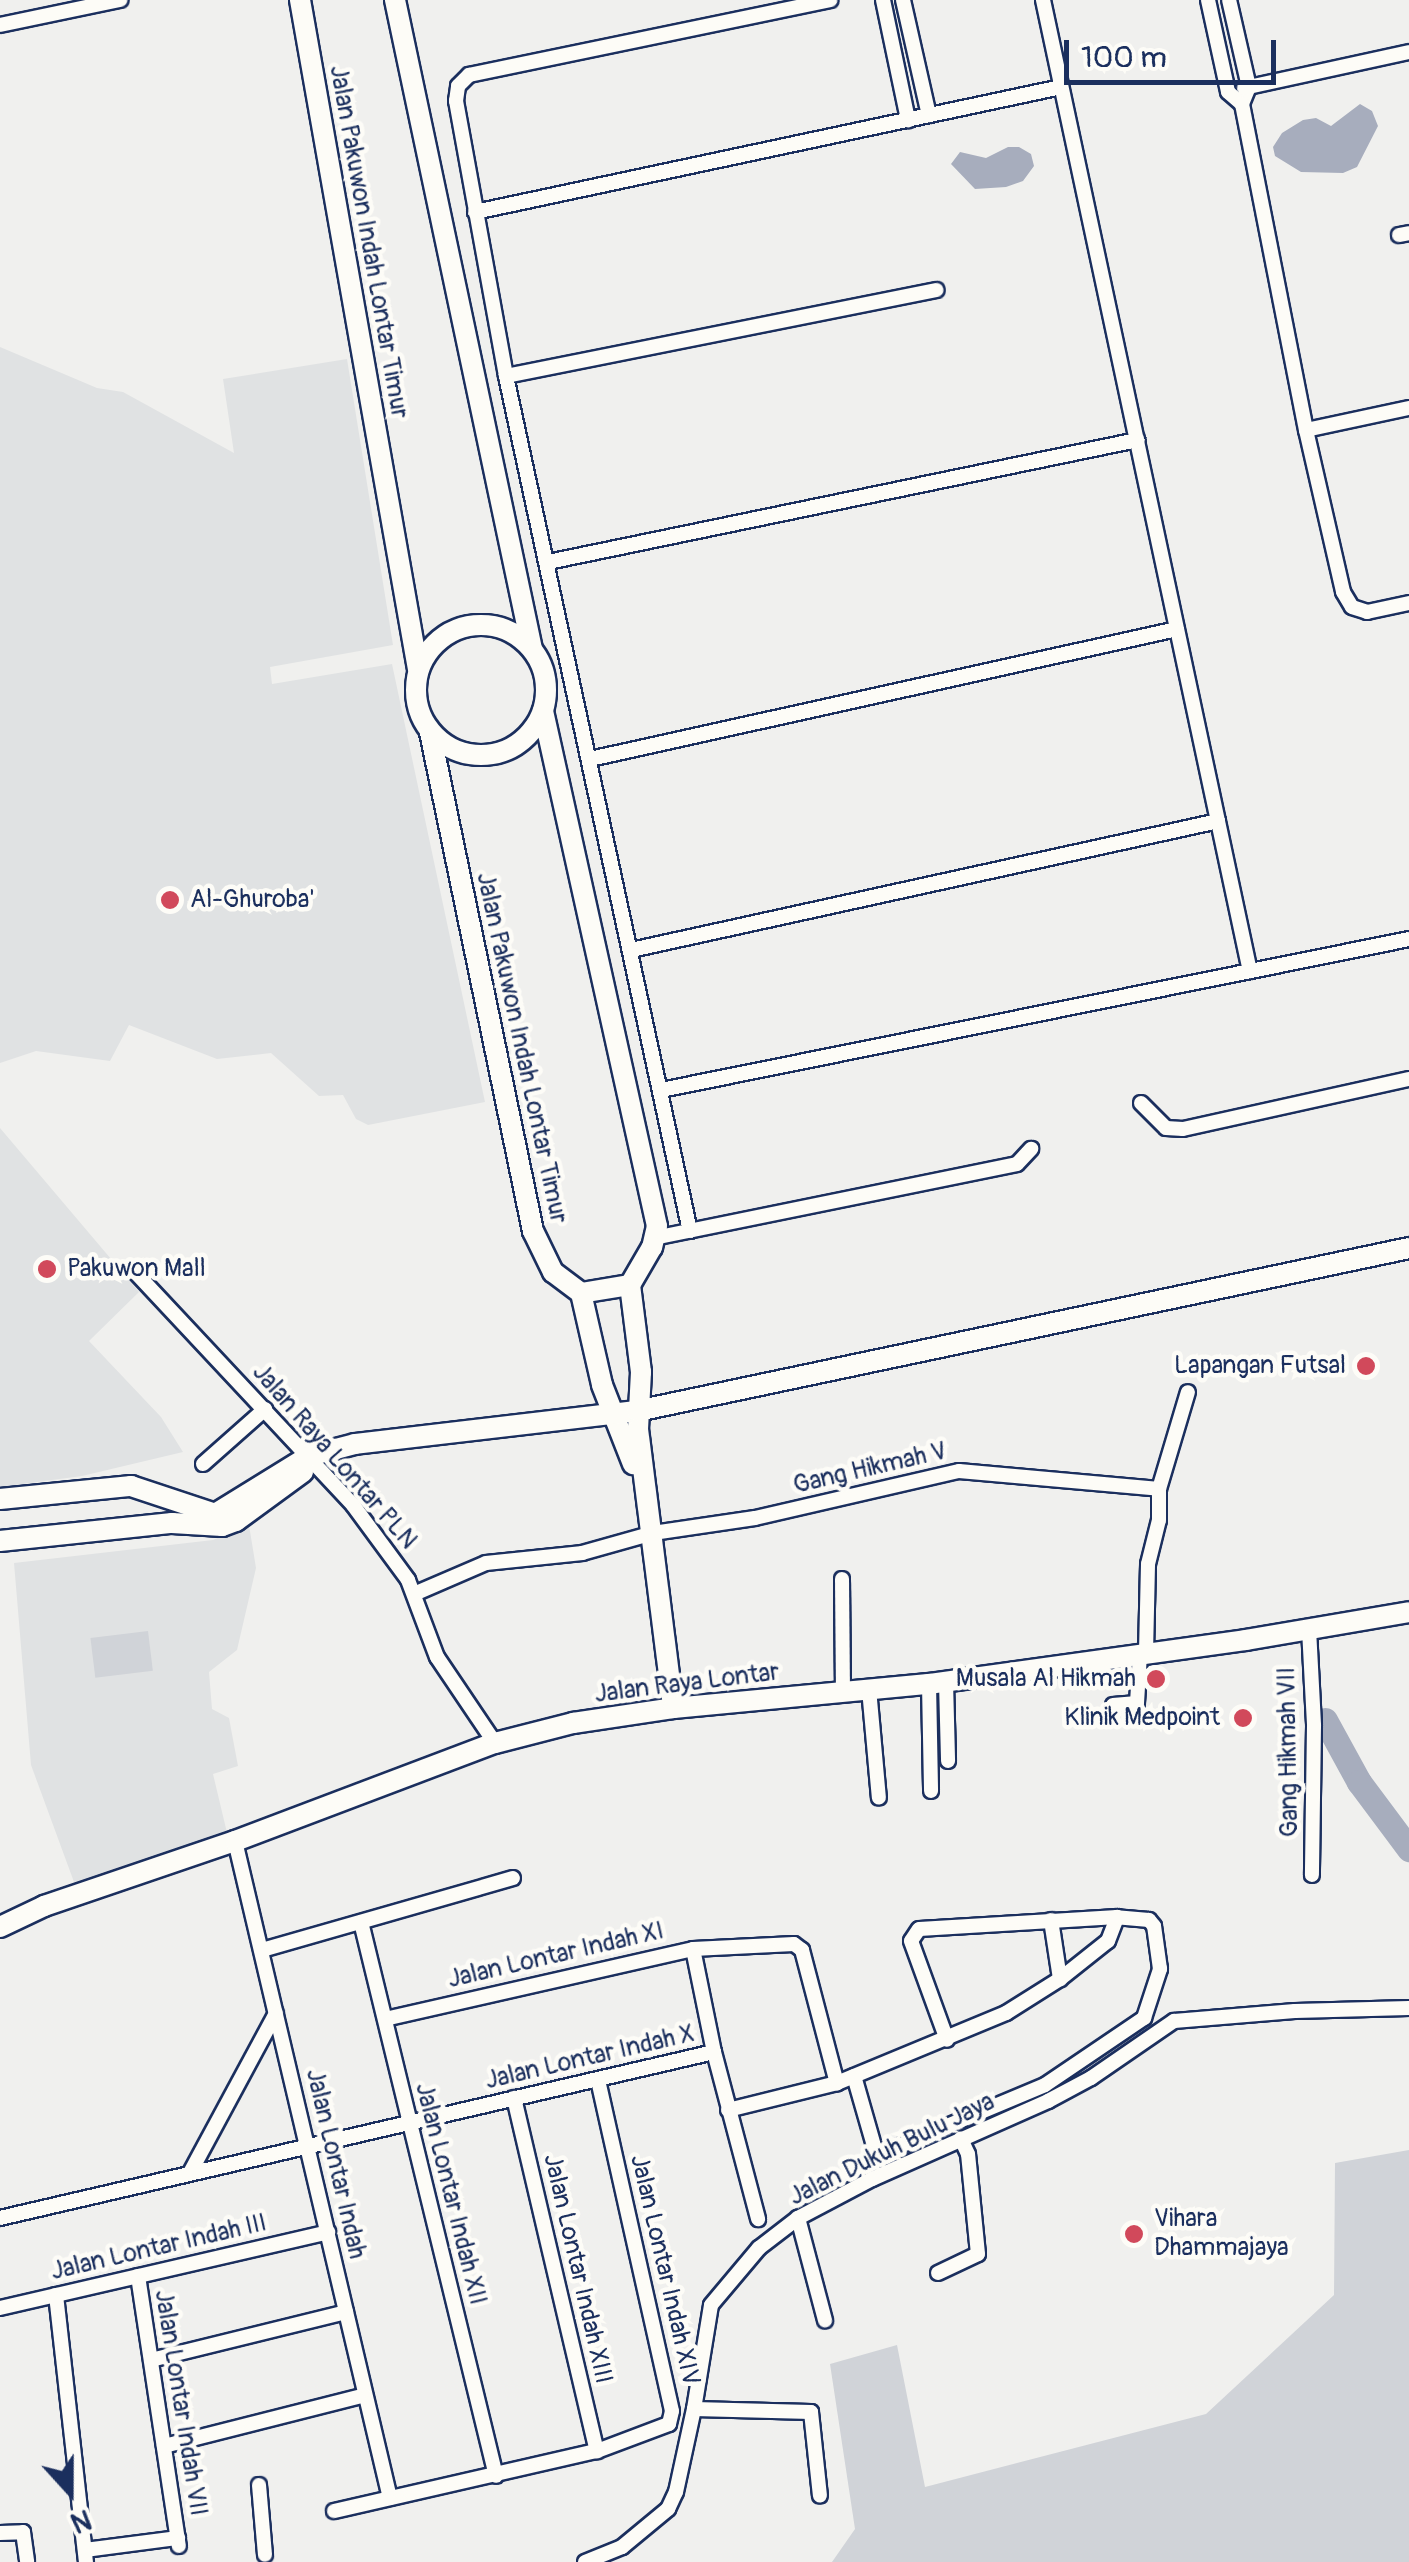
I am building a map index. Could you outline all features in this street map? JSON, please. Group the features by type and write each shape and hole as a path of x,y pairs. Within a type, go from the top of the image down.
{"street":[{"path":"0,25 120,0"},
{"name":"Jalan Pakuwon Indah Lontar Timur","path":"300,0 418,669"},
{"path":"395,0 532,649 546,678 543,711 660,1237 1017,1164 1031,1149"},
{"path":"690,1231 506,376 456,101 458,86 469,74 830,0"},
{"path":"883,0 908,120"},
{"path":"902,0 929,115"},
{"path":"1043,0 1250,971"},
{"path":"1208,0 1228,92 1242,104"},
{"path":"1229,0 1249,87 1242,104 1306,430 1343,592 1352,607 1367,612 1409,603"},
{"path":"1228,92 1409,52"},
{"path":"475,212 1062,87"},
{"path":"506,376 937,290"},
{"path":"1306,430 1409,408"},
{"path":"548,562 1137,440"},
{"path":"532,649 502,628 462,628 443,637 418,669 416,702 430,732 445,745 483,756 520,742 543,711"},
{"path":"590,758 1177,629"},
{"name":"Jalan Pakuwon Indah Lontar Timur","path":"430,732 533,1232 554,1272 581,1294"},
{"path":"631,950 1218,821"},
{"path":"660,1090 1409,939"},
{"path":"1141,1103 1166,1128 1183,1129 1409,1078"},
{"path":"657,1226 646,1260 630,1285 641,1372 637,1412 647,1534 666,1709"},
{"path":"0,1499 131,1486 215,1514 316,1457 355,1444 637,1412 1409,1248"},
{"name":"Jalan Raya Lontar PLN","path":"136,1273 316,1457 399,1566 414,1594 437,1657 495,1743"},
{"path":"630,1285 581,1294 602,1385 631,1454 647,1534"},
{"path":"544,1420 582,1403 602,1385"},
{"path":"1113,1705 1137,1703 1148,1564 1159,1520 1159,1489 1188,1392"},
{"path":"203,1464 265,1409"},
{"path":"0,1542 172,1524 222,1526 264,1502 316,1457"},
{"name":"Gang Hikmah V","path":"414,1594 486,1563 582,1553 647,1534 755,1518 959,1471 1159,1489"},
{"path":"842,1579 844,1693"},
{"name":"Jalan Raya Lontar","path":"0,1926 44,1906 235,1841 495,1743 573,1723 666,1709 869,1694 1409,1612"},
{"name":"Gang Hikmah VII","path":"1309,1629 1314,1726 1312,1875"},
{"path":"938,1683 948,1761"},
{"path":"931,1792 938,1683"},
{"path":"869,1694 880,1798"},
{"name":"Jalan Lontar Indah","path":"235,1841 390,2498"},
{"path":"262,1950 513,1878"},
{"path":"728,2110 837,2082 1006,2014 1060,1980 1108,1941 1118,1917"},
{"path":"854,2076 875,2149 885,2152 1045,2085 1144,2018 1160,1969 1154,1926 1149,1920 1118,1917 939,1924 914,1933 911,1941 948,2040"},
{"path":"1051,1920 1060,1980"},
{"name":"Jalan Lontar Indah XII","path":"362,1922 496,2476"},
{"path":"692,1948 799,1947 837,2082"},
{"name":"Jalan Lontar Indah XI","path":"385,2018 692,1948 714,2052"},
{"name":"Jalan Dukuh Bulu Jaya","path":"584,2562 622,2546 668,2509 676,2492 694,2410 712,2305 759,2248 798,2218 1077,2086 1174,2021 1295,2011 1409,2008"},
{"path":"191,2171 276,2013"},
{"name":"Jalan Lontar Indah X","path":"0,2218 714,2052 758,2219"},
{"name":"Jalan Lontar Indah XIV","path":"334,2511 597,2451 665,2429 672,2411 598,2079"},
{"name":"Jalan Lontar Indah XIII","path":"514,2098 597,2451"},
{"path":"938,2273 978,2254 968,2154 961,2139"},
{"path":"798,2218 826,2320"},
{"name":"Jalan Lontar Indah III","path":"0,2308 328,2232"},
{"name":"Jalan Lontar Indah VII","path":"56,2295 85,2556 178,2542 138,2276"},
{"path":"151,2360 346,2312"},
{"path":"164,2446 366,2394"},
{"path":"694,2410 811,2412 820,2496"},
{"path":"259,2484 265,2555"},
{"path":"0,2533 24,2532 27,2562"}],"shaded area":[{"path":"0,347 97,388 123,392 234,453 223,379 347,359 393,645 270,667 272,684 392,664 485,1102 368,1125 356,1119 343,1095 319,1096 271,1053 217,1059 129,1025 110,1061 36,1051 0,1063"},
{"path":"0,1128 139,1292 89,1341 161,1417 183,1452 82,1476 0,1487"},
{"path":"249,1525 256,1568 237,1650 209,1672 212,1709 229,1718 238,1766 213,1774 228,1837 74,1882 31,1765 14,1563 213,1540"},
{"path":"148,1631 153,1671 95,1678 90,1638"},
{"path":"1409,2150 1409,2562 832,2562 855,2529 830,2364 897,2345 925,2487 1206,2414 1334,2295 1335,2163"}],"water":[{"path":"1360,104 1372,111 1378,126 1357,167 1343,173 1301,172 1275,156 1273,147 1282,133 1303,120 1316,118 1331,126"},
{"path":"1008,147 1019,147 1031,154 1034,166 1023,181 1006,187 975,189 951,164 960,152 986,158"}],"waterway":[{"path":"1325,1720 1359,1782 1409,1849"}],"place":[{"name":"Al-Ghuroba'","path":"170,900"},
{"name":"Pakuwon Mall","path":"47,1269"},
{"name":"Lapangan Futsal","path":"1366,1366"},
{"name":"Musala Al Hikmah","path":"1156,1679"},
{"name":"Klinik Medpoint","path":"1243,1718"},
{"name":"Vihara Dhammajaya","path":"1134,2234"}]}
